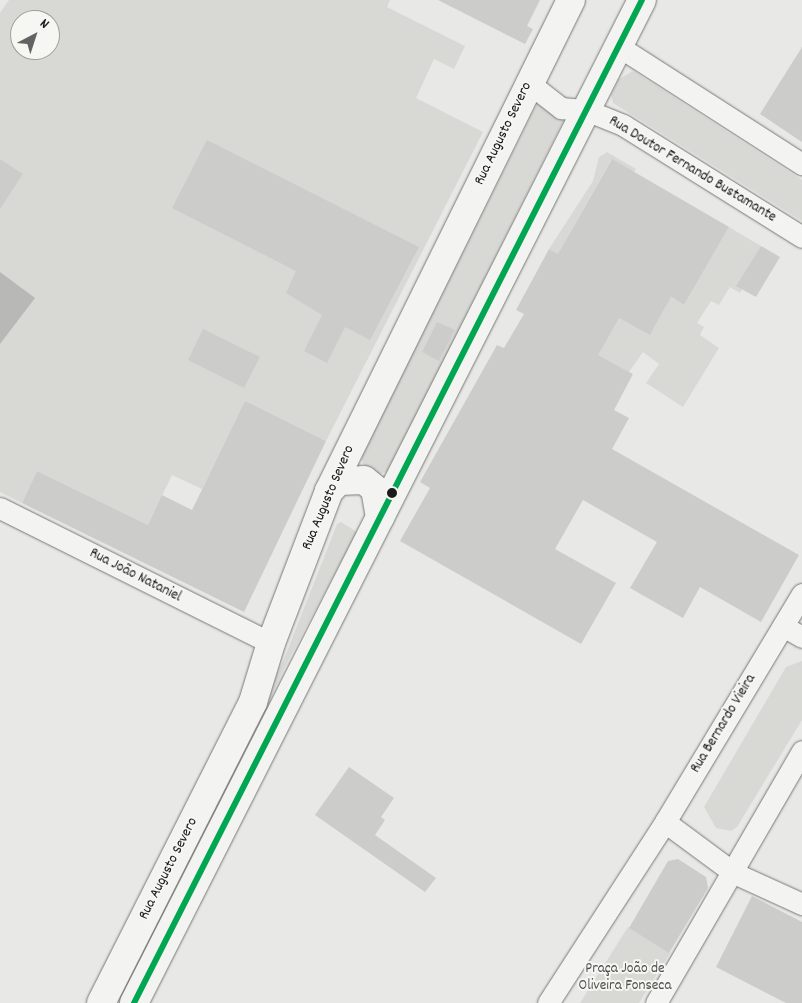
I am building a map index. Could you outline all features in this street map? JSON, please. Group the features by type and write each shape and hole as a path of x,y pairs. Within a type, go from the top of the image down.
{"main road":[{"name":"Rua Augusto Severo","path":"109,1000 253,702 271,643 329,490 571,0"},
{"name":"Rua Augusto Severo","path":"134,1003 642,0"},
{"path":"345,457 373,481 399,480"},
{"path":"329,490 339,481 364,480 375,489 380,518"}],"street":[{"path":"618,46 802,164"},
{"name":"Rua Doutor Fernando Bustamante","path":"529,83 561,108 586,110 623,125 802,237"},
{"name":"Rua João Nataniel","path":"0,508 271,643"},
{"name":"Rua Bernardo Vieira","path":"548,1003 665,822 802,594"},
{"path":"783,626 802,637"},
{"path":"656,1003 734,873 802,751"},
{"path":"665,822 734,873 802,904"}],"shaded area":[{"path":"9,0 390,0 387,7 465,46 454,69 434,59 416,98 483,132 326,441 245,402 202,489 172,475 148,525 37,471 22,503 0,492 0,13"},
{"path":"633,71 802,180 802,221 613,103 611,95 619,79"},
{"path":"539,100 566,116 388,471 377,475 365,469 361,457"},
{"path":"607,152 636,169 634,172 611,160 567,238 684,305 729,227 761,246 737,285 742,289 740,293 730,287 719,305 711,301 697,323 704,327 700,335 719,348 683,407 646,383 659,364 643,352 629,372 597,355 619,317 650,335 666,306 631,296 549,249 593,181 599,157"},
{"path":"0,272 35,298 0,344"},
{"path":"341,522 357,532 288,661 134,985 128,987 125,980 284,659 337,524"},
{"path":"802,661 802,720 737,827 731,831 716,828 704,807 786,667"},
{"name":"Praça João de Oliveira Fonseca","path":"628,927 670,953 639,1003 580,1003"}],"building":[{"path":"438,0 540,0 527,26 533,29 525,44"},
{"path":"802,47 802,142 760,114"},
{"path":"207,140 419,247 370,340 345,327 327,363 304,351 322,315 286,293 296,271 172,208"},
{"path":"0,159 23,174 0,209"},
{"path":"612,159 729,227 684,305 671,297 650,335 619,318 598,355 633,374 614,410 629,418 612,449 799,555 761,622 700,587 683,618 630,588 657,542 583,500 555,549 616,583 581,644 400,541 430,488 420,482 497,345 504,348 524,314 516,310 549,249 558,254"},
{"path":"761,246 780,257 756,297 736,286"},
{"path":"437,322 455,330 439,361 422,352"},
{"path":"203,329 260,357 244,388 188,360"},
{"path":"245,401 326,441 244,612 22,503 37,471 148,525 162,495 192,510"},
{"path":"349,767 394,798 381,817 385,820 375,835 436,878 425,892 315,815"},
{"path":"678,859 706,877 708,888 669,953 629,928 668,861"},
{"path":"752,896 802,922 802,1003 786,1003 716,967"}],"transit line":[{"path":"134,1003 642,0"}]}
